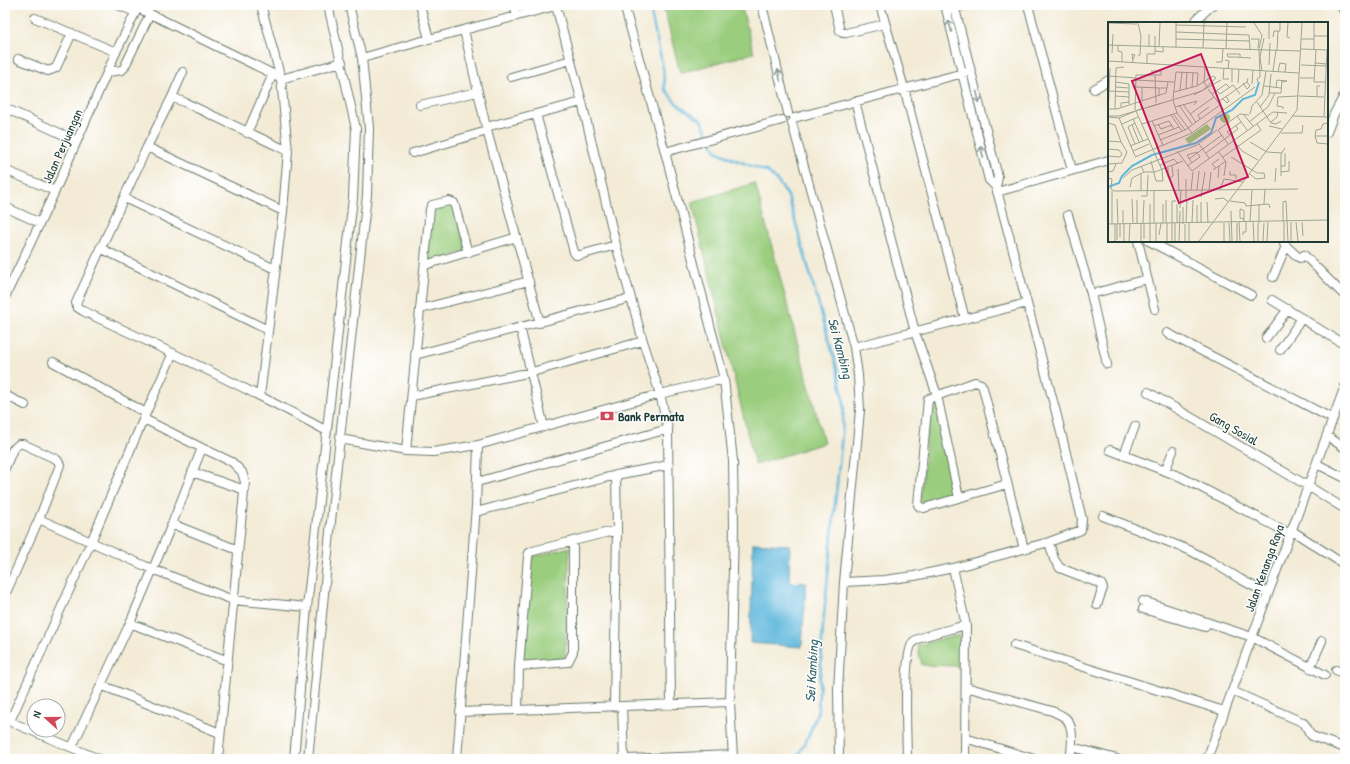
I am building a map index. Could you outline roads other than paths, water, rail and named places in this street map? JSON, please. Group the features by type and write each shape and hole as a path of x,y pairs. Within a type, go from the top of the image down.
{"main road":[{"path":"1342,5 1345,10"}],"street":[{"path":"118,5 137,9 150,14 282,79 342,62"},
{"path":"260,396 283,211 288,151 282,79 261,5"},
{"path":"294,759 307,607 353,198 356,129 328,5"},
{"path":"308,759 333,501 367,195 369,128 362,58 349,5"},
{"path":"420,5 429,38"},
{"path":"514,5 517,16"},
{"path":"616,476 618,706 625,759 732,757 730,702 734,526 732,461 724,379 665,152 624,5"},
{"path":"762,5 791,118 854,347 858,375 860,410 844,582 838,690 839,759"},
{"path":"834,5 840,31 843,33 885,24"},
{"path":"880,5 904,88 965,319"},
{"path":"964,5 946,8 989,180 997,190"},
{"path":"1028,5 1072,170"},
{"path":"1196,22 1197,19 1212,5"},
{"path":"362,58 429,38 558,6 616,245 643,341 660,394 668,429 671,705"},
{"path":"844,582 884,580 953,568 1049,542 1081,530 1082,518 997,190 998,177 955,6"},
{"name":"Jalan Perjuangan","path":"5,297 8,283 40,223 78,141 116,52 137,9"},
{"path":"108,72 122,70 124,68 150,14"},
{"path":"35,18 116,52"},
{"path":"464,30 486,129 540,322"},
{"path":"18,59 48,71 53,70 56,68 72,33"},
{"path":"512,77 571,60"},
{"path":"791,118 971,71"},
{"path":"183,72 146,147 76,301 77,307 82,311 174,353 327,431"},
{"path":"247,133 273,74"},
{"path":"1094,89 1108,81"},
{"path":"420,105 477,92"},
{"path":"1329,122 1345,94"},
{"path":"172,97 288,151"},
{"path":"855,101 915,332 937,395 959,498"},
{"path":"413,153 486,129 582,102"},
{"path":"5,108 78,141"},
{"path":"536,114 574,252 576,255 580,255 616,245"},
{"path":"665,152 782,120 785,124 790,124 791,118"},
{"path":"356,129 369,128"},
{"path":"146,147 283,211"},
{"path":"997,190 1108,160"},
{"path":"5,170 55,190"},
{"path":"124,198 275,269"},
{"path":"406,451 430,209 432,205 449,201 454,203 468,253"},
{"path":"5,207 40,223"},
{"path":"1068,215 1091,294 1107,364"},
{"path":"425,265 517,237"},
{"path":"1138,242 1155,309"},
{"path":"1151,242 1251,295"},
{"path":"1274,277 1285,243 1298,257 1300,258 1304,255 1345,296"},
{"path":"100,248 268,330"},
{"path":"1091,294 1147,279"},
{"path":"420,309 529,280"},
{"path":"415,355 631,298"},
{"path":"1272,300 1345,345"},
{"path":"854,347 1027,303"},
{"path":"1266,338 1288,309"},
{"path":"1280,350 1302,318"},
{"path":"520,327 544,427"},
{"path":"1167,333 1333,419"},
{"path":"412,396 532,372 643,341"},
{"path":"99,759 8,720 91,542 145,416 174,353"},
{"path":"53,362 202,448 232,462 242,472 245,482 245,490 218,759"},
{"path":"333,369 347,370"},
{"path":"340,439 406,451 433,452 478,445 660,394 724,379"},
{"path":"1007,484 924,508 918,505 927,400 929,398 975,382 981,384 1024,549"},
{"name":"Jalan Kenanga Raya","path":"1207,759 1290,532 1344,391"},
{"name":"Gang Sosial","path":"1148,392 1345,509"},
{"path":"5,395 25,405"},
{"path":"1124,455 1135,426"},
{"path":"477,482 668,429"},
{"path":"1327,436 1345,448"},
{"path":"5,468 13,449 19,444 23,444 58,461 59,468 39,519 5,595"},
{"path":"457,759 476,512 478,445"},
{"path":"72,747 130,623 202,448"},
{"path":"1110,450 1181,477 1290,532 1345,565"},
{"path":"1165,471 1173,451"},
{"path":"1317,464 1345,478"},
{"path":"476,512 616,476 669,465"},
{"path":"192,472 245,490"},
{"path":"319,501 333,501"},
{"path":"1103,516 1195,553 1268,594"},
{"path":"39,519 152,568 233,600 307,607"},
{"path":"172,524 238,550"},
{"path":"518,710 518,666 529,553 617,530"},
{"path":"518,666 568,662 570,659 573,652 573,542"},
{"path":"1049,542 1054,559 1060,568 1101,584 1103,588 1097,605"},
{"path":"953,568 966,625 965,759"},
{"path":"1143,605 1251,639 1325,675"},
{"path":"130,623 228,661"},
{"path":"907,759 906,680 909,647 914,641 921,638 966,625"},
{"path":"1310,668 1322,642"},
{"path":"1014,645 1224,711"},
{"path":"1336,670 1345,674"},
{"path":"101,686 220,733"},
{"path":"966,687 1052,711 1065,717 1070,726 1072,747 1070,759"},
{"path":"1232,691 1302,722 1305,724 1312,736 1345,748"},
{"path":"460,712 730,702"},
{"path":"965,738 1034,759"},
{"path":"295,741 309,742"},
{"path":"1072,747 1117,759"}],"water":[{"path":"753,543 790,545 789,582 806,583 802,647 750,643"}],"waterway":[{"name":"Sei Kambing","path":"649,5 663,67 665,89 676,103 701,120 716,151 768,172 779,183 788,196 838,372 844,404 823,625 818,711 809,735 796,759"}],"place":[{"name":"Bank Permata","path":"607,416"}]}
